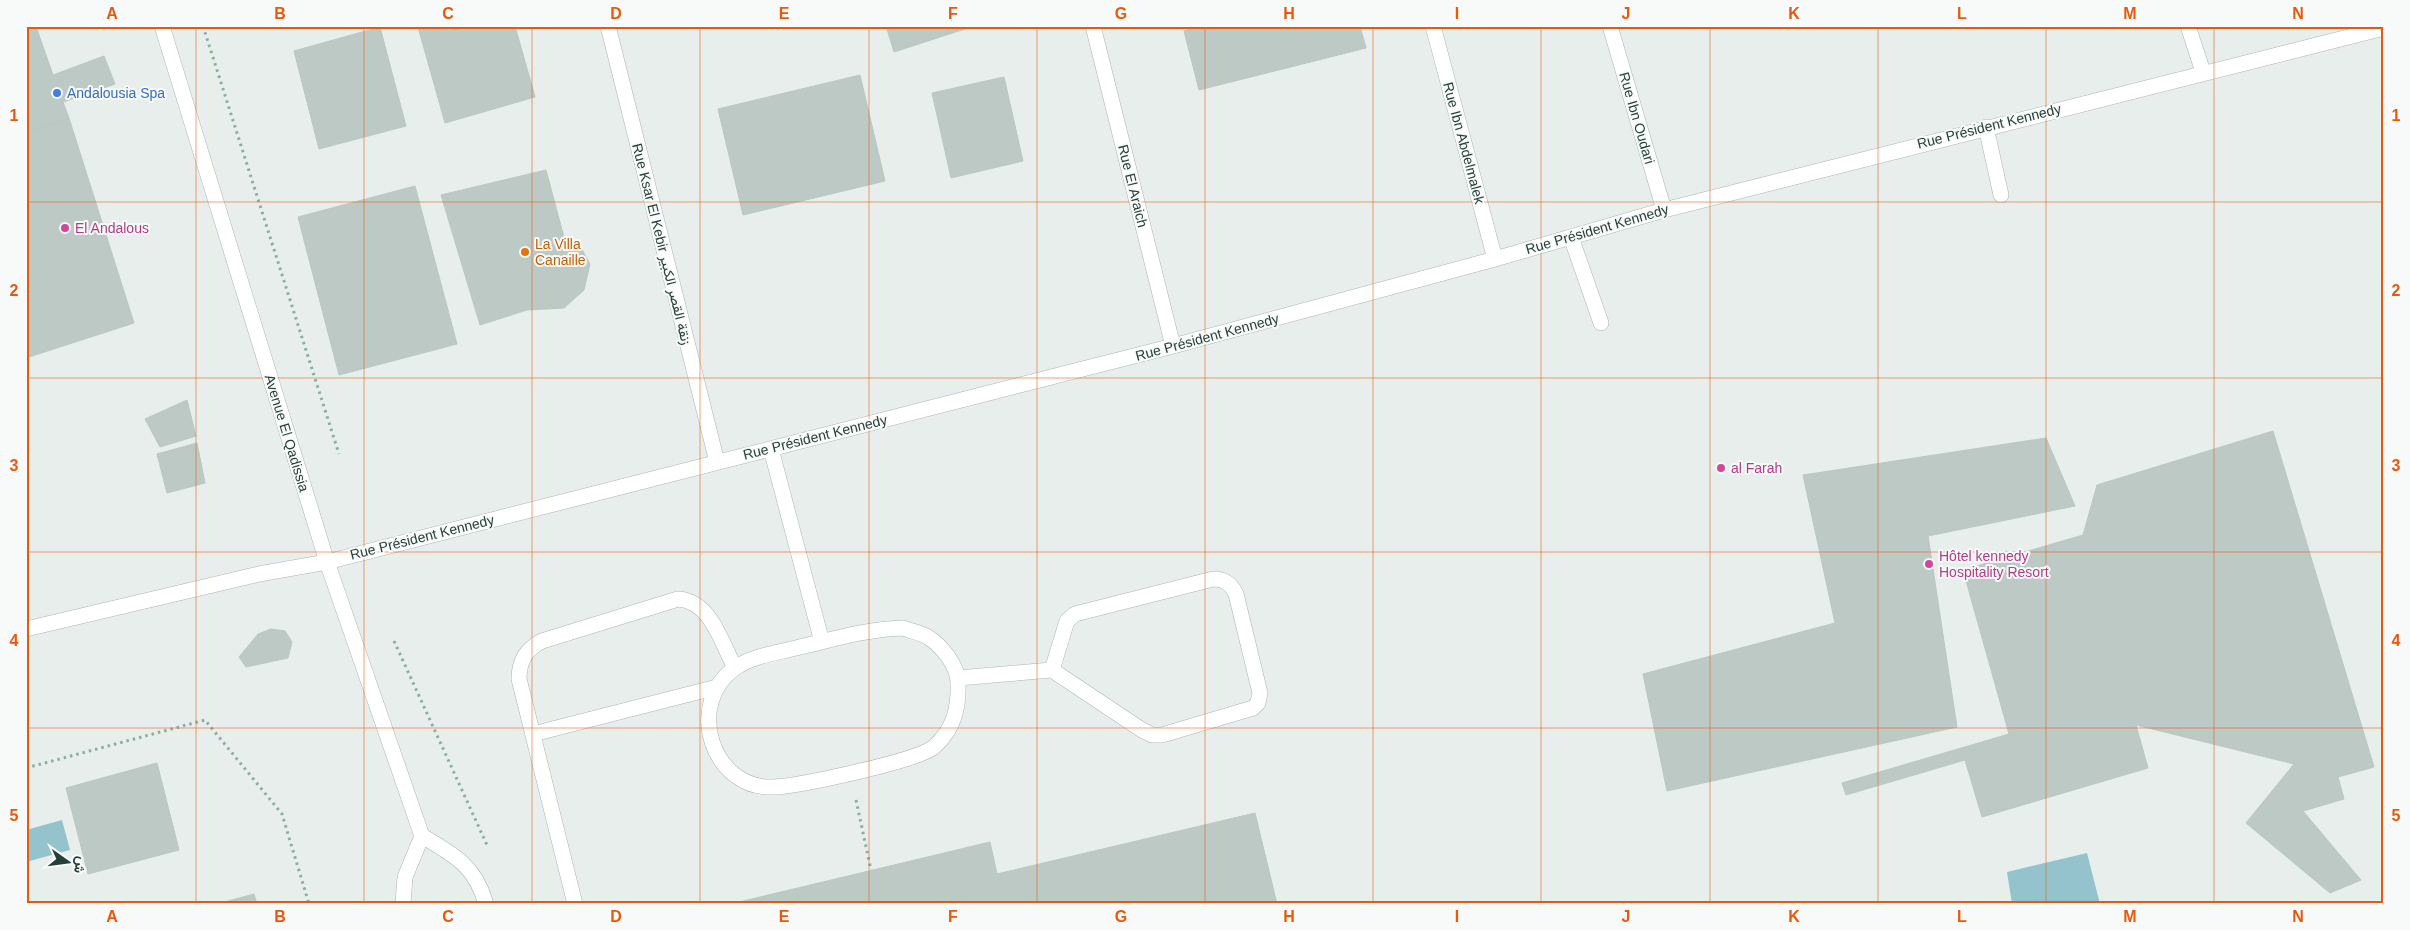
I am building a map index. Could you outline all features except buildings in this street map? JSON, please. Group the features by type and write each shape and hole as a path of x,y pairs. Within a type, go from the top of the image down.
{"street":[{"name":"Avenue El Qadissia","path":"162,26 327,562 422,836"},
{"name":"Rue Ksar El Kebir زنقة القصر الكبير","path":"608,26 717,462"},
{"name":"Rue El Araich","path":"1092,26 1173,346"},
{"name":"Rue Ibn Abdelmalek","path":"1433,26 1495,259"},
{"name":"Rue Ibn Oudari","path":"1610,26 1664,210"},
{"path":"2188,26 2203,72"},
{"name":"Rue Président Kennedy","path":"26,630 258,574 327,562 771,449 1173,346 1495,259 1664,210 2203,72 2353,31 2384,28"},
{"path":"1986,127 2001,195"},
{"path":"1571,237 1601,323"},
{"path":"771,449 822,642"},
{"path":"958,678 1052,670 1142,730 1162,735 1253,708 1260,698 1236,594 1230,584 1220,579 1074,614 1067,621 1052,670"},
{"path":"575,904 519,679 519,669 526,651 542,641 668,601 689,600 699,604 706,612 735,668"},
{"path":"903,628 928,637 947,654 958,678 959,704 950,729 932,748 909,759 790,787 764,788 739,779 720,761 709,738 708,712 717,687 735,668 758,657 822,642 877,629 903,628"},
{"path":"533,734 717,687"},
{"path":"403,904 405,877 422,836 462,860 474,874 486,904"}],"path":[{"path":"203,26 339,454"},
{"path":"394,641 489,849"},
{"path":"26,768 205,720 282,814 309,904"},
{"path":"850,772 871,870"}],"water":[{"path":"62,820 70,850 26,862 26,830"},
{"path":"2087,853 2100,904 2012,904 2007,872"}],"place":[{"name":"Andalousia Spa","path":"57,93"},
{"name":"El Andalous","path":"65,228"},
{"name":"La Villa Canaille","path":"525,252"},
{"name":"al Farah","path":"1721,468"},
{"name":"Hôtel kennedy Hospitality Resort","path":"1929,564"}]}
